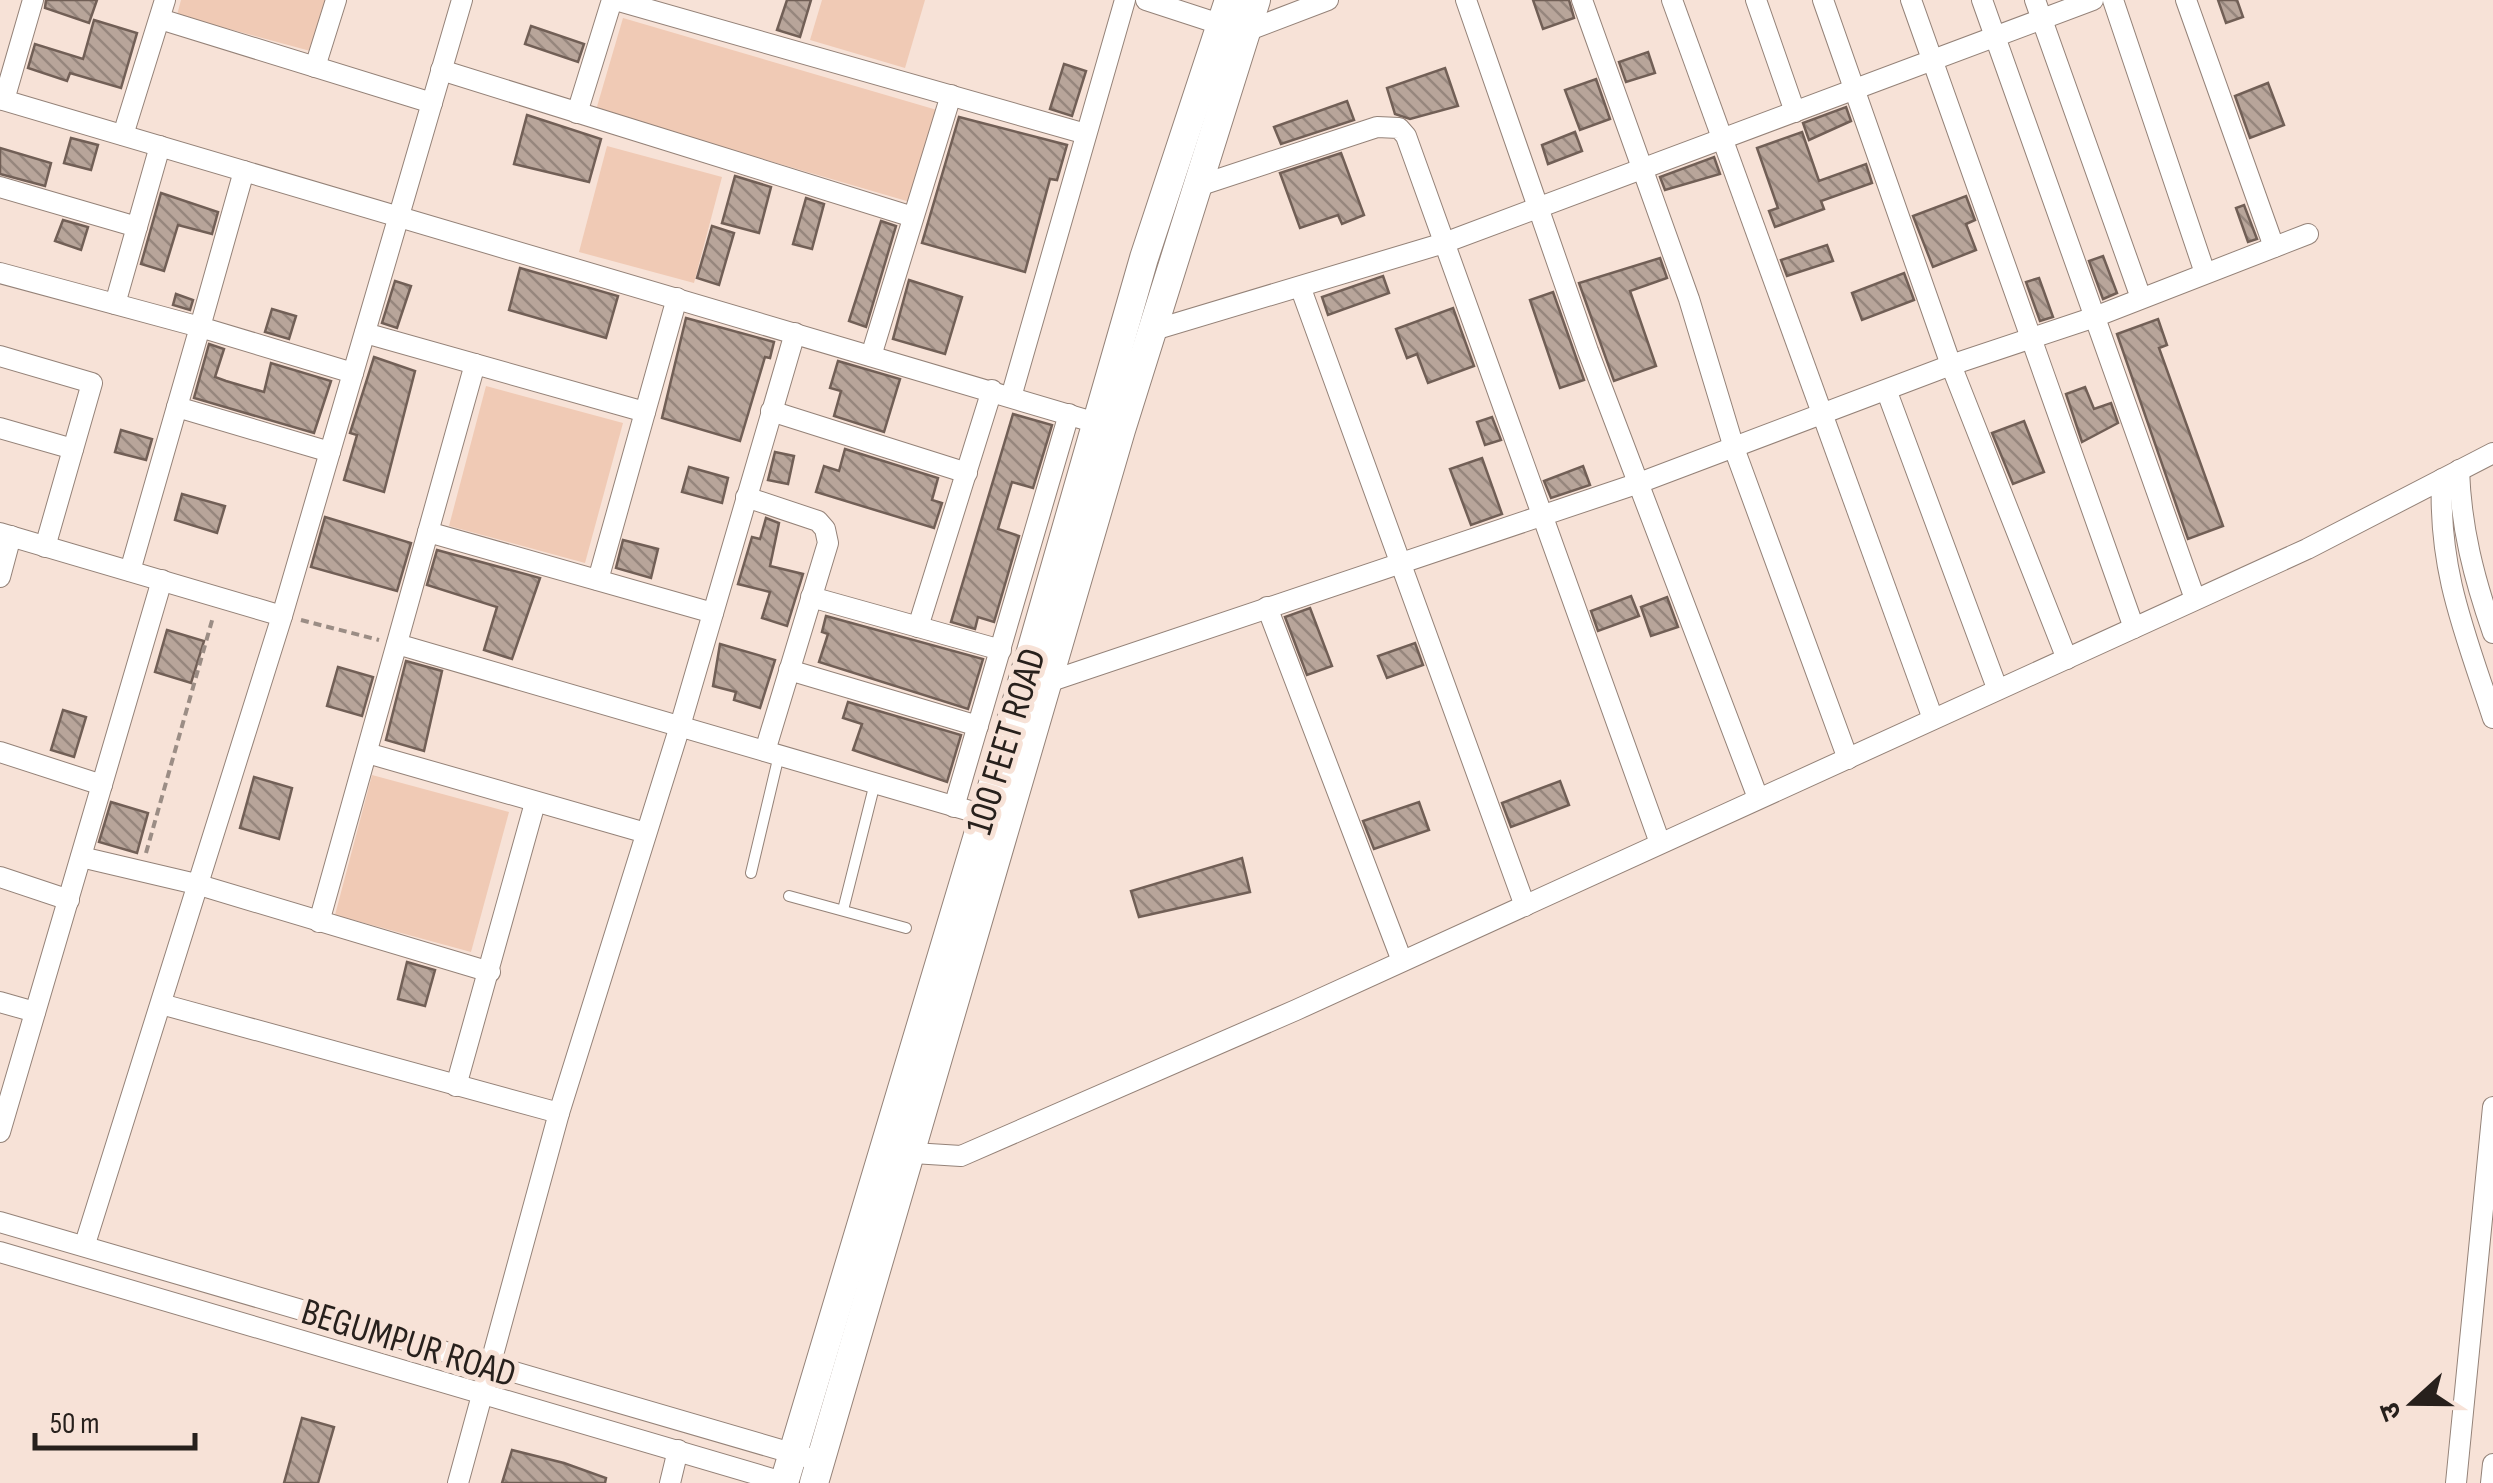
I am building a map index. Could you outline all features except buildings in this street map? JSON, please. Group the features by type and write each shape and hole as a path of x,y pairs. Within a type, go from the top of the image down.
{"street":[{"path":"33,0 2,100 1109,427"},
{"path":"315,67 336,0"},
{"path":"84,1244 282,616 462,0"},
{"path":"577,113 614,0 1086,134"},
{"path":"918,627 968,473 1001,394 1086,134 1125,0"},
{"path":"1146,0 1231,30 1328,0"},
{"name":"100 FEET ROAD","path":"797,1475 984,815 1109,427 1154,330 1198,186 1231,30 1229,0"},
{"name":"100 FEET ROAD","path":"797,1475 913,1152 1051,681 1144,258 1231,30 1255,0"},
{"path":"1466,0 1639,483 1758,798"},
{"path":"1582,0 1719,390 1734,448 1848,759"},
{"path":"1672,0 1934,719"},
{"path":"1756,0 1796,112"},
{"path":"1823,0 1951,366 2067,658"},
{"path":"1911,0 2028,340 2134,628"},
{"path":"1982,0 2092,318 2196,600"},
{"path":"1154,330 1444,243 1994,36 2038,9 2092,0"},
{"path":"2113,0 2205,273"},
{"path":"2186,0 2274,247"},
{"path":"123,135 162,9 315,67 432,104"},
{"path":"2038,9 2141,298"},
{"path":"440,70 912,217"},
{"path":"871,356 951,95"},
{"path":"1198,186 1392,126 1406,136 1538,516 1660,844"},
{"path":"115,304 160,146"},
{"path":"130,571 244,170"},
{"path":"0,187 137,227"},
{"path":"1051,681 1639,483 1951,366 2092,318 2308,234"},
{"path":"0,273 353,373"},
{"path":"1301,288 1525,906"},
{"path":"598,580 677,298"},
{"path":"365,333 645,412"},
{"path":"458,1483 559,1113 680,726 795,333"},
{"path":"0,356 92,383 46,547"},
{"path":"319,922 475,364"},
{"path":"1887,392 1997,688"},
{"path":"176,407 330,452"},
{"path":"772,411 968,473"},
{"path":"954,806 1070,414"},
{"path":"0,428 73,449"},
{"path":"913,1152 961,1156 1402,962 2308,549 2493,453"},
{"path":"2450,475 2470,560 2493,633"},
{"path":"2450,475 2440,541 2449,585 2493,718"},
{"path":"746,497 806,516 825,529 828,542 789,670 772,753"},
{"path":"428,532 713,612"},
{"path":"0,577 6,535 282,616"},
{"path":"0,1132 162,580"},
{"path":"811,597 1000,650"},
{"path":"1267,607 1402,962"},
{"path":"397,644 984,815"},
{"path":"789,670 978,726"},
{"path":"0,752 102,784"},
{"path":"367,753 646,833"},
{"path":"456,1086 535,802"},
{"path":"80,857 196,884 490,972"},
{"path":"0,877 69,900"},
{"path":"0,1002 35,1012"},
{"path":"160,1004 559,1113"},
{"path":"2456,1483 2493,1107"},
{"name":"BEGUMPUR ROAD","path":"0,1222 492,1367 797,1475"},
{"path":"27,1260 37,1232"},
{"name":"BEGUMPUR ROAD","path":"0,1252 678,1450 797,1475"},
{"path":"670,1483 678,1450"},
{"path":"2491,1483 2493,1464"}],"lane":[{"path":"751,873 772,753"},
{"path":"842,910 874,783"},
{"path":"789,896 906,928"}],"path":[{"path":"140,872 219,598"},
{"path":"282,616 397,644"}],"shaded area":[{"path":"181,0 328,0 314,52 177,15"},
{"path":"822,0 925,0 905,68 810,40"},
{"path":"623,18 937,110 910,202 596,110"},
{"path":"607,146 722,177 694,283 579,252"},
{"path":"486,386 623,423 585,563 449,526"},
{"path":"372,775 509,812 471,952 335,915"}]}
